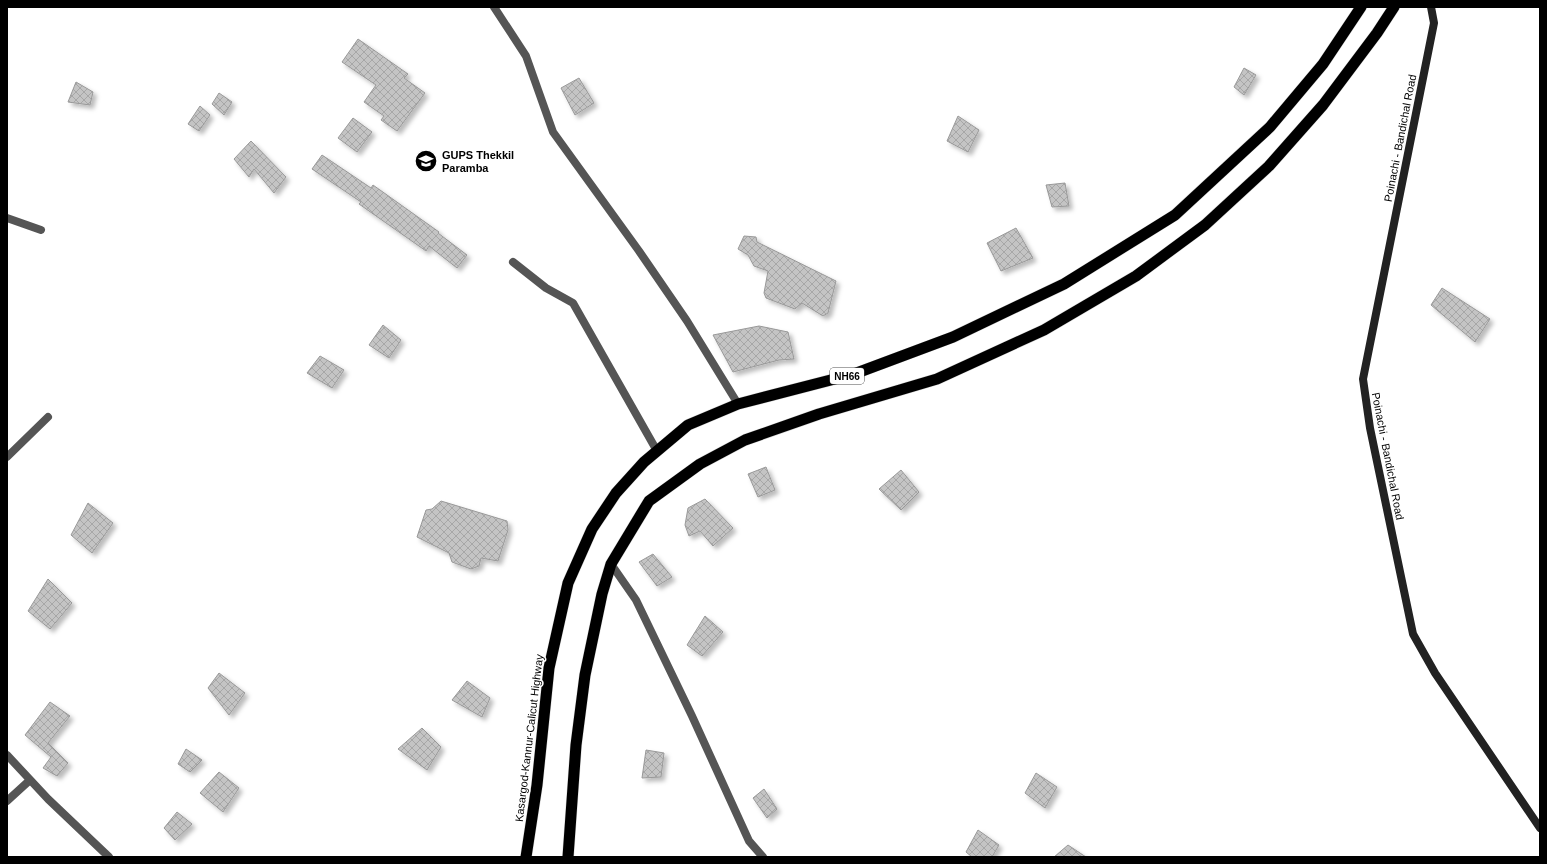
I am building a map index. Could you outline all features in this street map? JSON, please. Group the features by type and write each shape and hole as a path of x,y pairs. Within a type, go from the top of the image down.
{"highway":[{"name":"Kasargod-Kannur-Calicut Highway","path":"526,857 537,785 549,668 568,583 592,529 616,493 644,462 688,425 738,404 854,374 953,337 1064,284 1175,216 1270,127 1323,64 1361,7"},
{"name":"NH66","path":"568,857 576,745 586,675 602,594 611,564 649,501 700,464 745,440 819,414 937,379 1044,330 1136,276 1205,225 1269,166 1323,105 1377,33 1394,7"}],"main road":[{"name":"Poinachi - Bandichal Road","path":"1432,7 1434,23 1363,379 1370,428 1413,634 1435,673 1540,828"}],"street":[{"path":"494,7 526,56 552,132 644,257 687,321 738,404"},
{"path":"7,218 41,230"},
{"path":"513,262 546,288 573,303 657,451"},
{"path":"7,457 48,417"},
{"path":"611,564 636,600 692,716 749,841 763,857"},
{"path":"7,755 30,780 109,857"},
{"path":"7,800 30,780"}],"building":[{"path":"358,39 408,74 404,78 425,93 397,131 381,120 384,116 364,102 376,85 342,62"},
{"path":"1244,68 1256,75 1244,95 1234,87"},
{"path":"579,78 594,103 575,115 561,88"},
{"path":"76,82 93,92 90,105 68,102"},
{"path":"219,93 232,102 224,115 212,104"},
{"path":"200,106 210,115 199,131 188,124"},
{"path":"958,116 979,130 968,152 947,141"},
{"path":"353,118 372,132 357,152 338,138"},
{"path":"251,141 286,177 274,193 254,169 249,177 234,159"},
{"path":"322,155 371,188 373,185 439,232 438,233 467,255 457,268 429,246 426,251 359,204 361,202 312,169"},
{"path":"1065,183 1069,206 1052,207 1046,185"},
{"path":"1016,228 1033,258 1001,271 987,243"},
{"path":"744,236 756,237 757,242 836,281 828,313 823,316 802,303 795,309 766,298 764,293 768,271 754,266 748,255 738,249"},
{"path":"1442,288 1490,319 1475,342 1431,305"},
{"path":"383,325 401,340 389,358 369,345"},
{"path":"759,326 788,332 794,359 779,360 733,372 713,335"},
{"path":"320,356 344,370 332,388 307,373"},
{"path":"766,467 775,490 758,497 748,474"},
{"path":"901,470 919,492 901,510 879,489"},
{"path":"705,499 733,528 713,546 700,531 689,536 685,525 688,508"},
{"path":"441,501 507,521 508,530 498,561 481,558 479,566 471,569 452,562 449,553 417,537 426,510 432,509"},
{"path":"88,503 113,523 92,553 71,535"},
{"path":"653,554 672,577 657,586 639,562"},
{"path":"48,579 72,603 50,629 28,611"},
{"path":"705,616 723,632 702,656 687,645"},
{"path":"219,673 245,693 229,715 208,688"},
{"path":"467,681 490,698 482,717 452,700"},
{"path":"50,702 70,716 48,743 68,763 57,776 43,768 51,757 25,735"},
{"path":"422,728 441,747 427,770 398,749"},
{"path":"186,749 202,760 190,772 178,764"},
{"path":"646,750 664,753 661,777 642,778"},
{"path":"219,772 239,788 223,812 200,793"},
{"path":"1036,773 1057,787 1045,808 1025,793"},
{"path":"764,789 777,809 767,818 753,798"},
{"path":"177,812 192,824 175,840 164,828"},
{"path":"978,830 999,845 992,857 972,857 966,852"},
{"path":"1068,845 1086,857 1054,857"}],"place":[{"name":"GUPS Thekkil Paramba","path":"426,161"}]}
